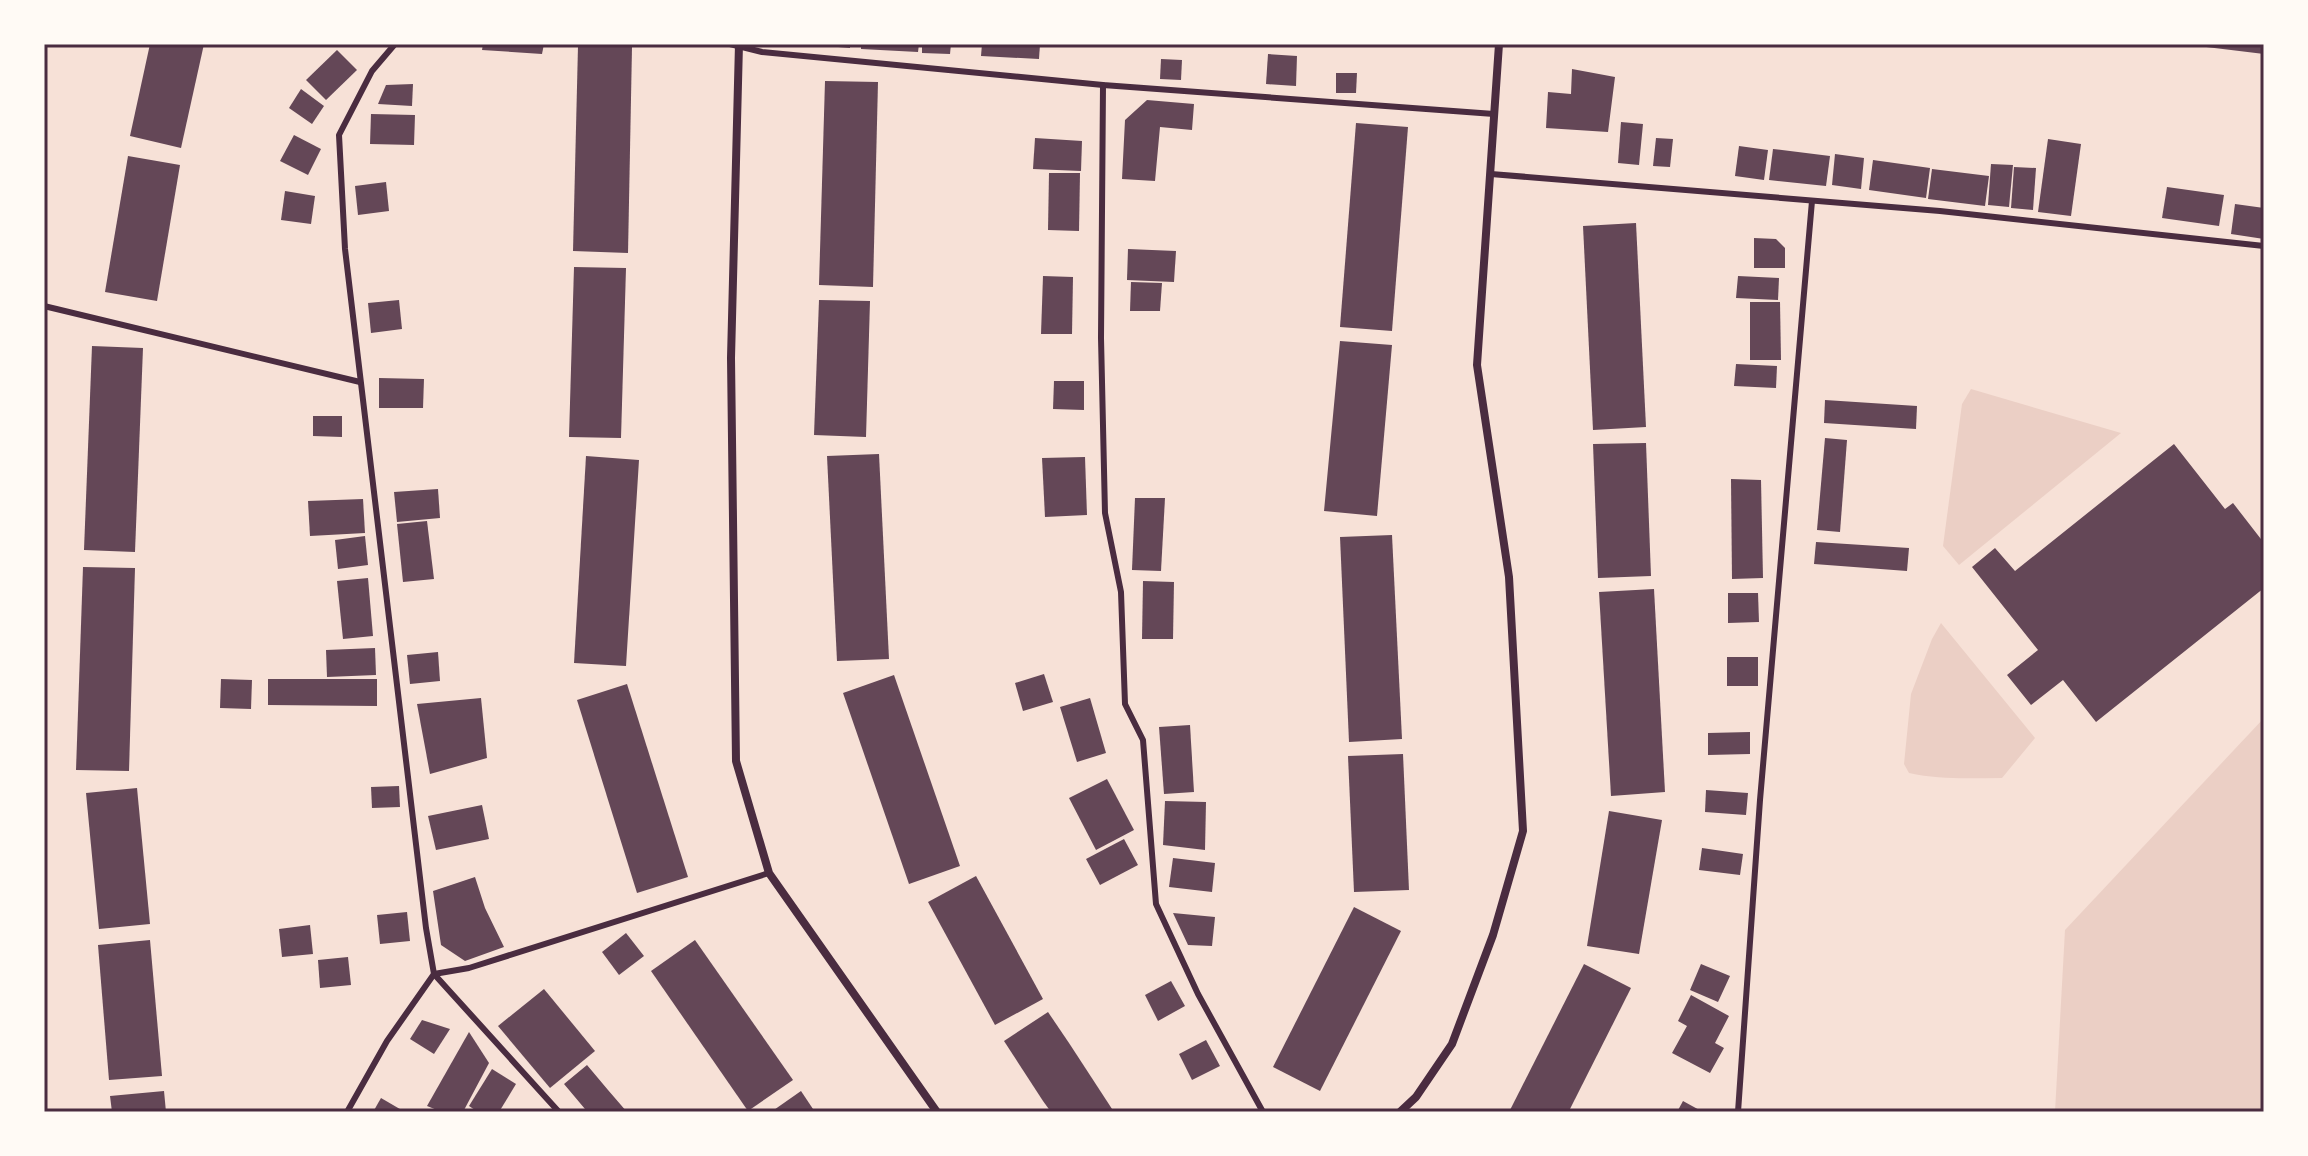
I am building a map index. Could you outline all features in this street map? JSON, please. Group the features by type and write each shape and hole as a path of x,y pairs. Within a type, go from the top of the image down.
{"street":[{"path":"1400,1112 1416,1097 1452,1044 1493,935 1523,831 1509,577 1477,365 1499,44"},
{"path":"736,45 731,358 736,761 769,873 937,1112"}],"lane":[{"path":"395,44 372,71 339,135 345,249 426,928 434,974 559,1112"},
{"path":"736,45 773,54 1103,85 1494,114"},
{"path":"1103,85 1101,338 1105,513 1121,592 1125,704 1143,740 1156,904 1198,994 1263,1112"},
{"path":"1491,174 1940,211 2264,246"},
{"path":"1738,1112 1761,785 1812,201"},
{"path":"44,306 360,382"},
{"path":"347,1112 387,1041 434,974 469,968 769,873"}],"shaded area":[{"path":"1971,389 2121,433 1959,565 1943,546 1962,404"},
{"path":"1941,623 2035,738 2002,778 1921,775 1909,773 1904,764 1911,694"},
{"path":"2264,718 2264,1112 2055,1112 2065,930"}],"building":[{"path":"150,44 204,44 181,148 130,136"},
{"path":"483,44 544,44 542,54 482,50"},
{"path":"850,44 850,48 826,46"},
{"path":"861,44 919,44 918,52 861,49"},
{"path":"922,44 951,44 950,54 922,53"},
{"path":"982,44 1040,44 1039,59 981,56"},
{"path":"2264,44 2264,54 2198,46"},
{"path":"578,46 632,47 628,253 573,251"},
{"path":"337,50 357,70 326,100 306,80"},
{"path":"1268,54 1297,56 1296,86 1266,84"},
{"path":"1161,59 1182,60 1181,80 1160,79"},
{"path":"1572,69 1615,77 1608,132 1546,128 1548,92 1571,94"},
{"path":"1336,73 1357,73 1356,93 1336,93"},
{"path":"825,81 878,82 873,287 819,285"},
{"path":"413,84 412,106 378,104 386,85"},
{"path":"301,89 324,106 312,124 289,108"},
{"path":"1147,100 1194,104 1192,130 1160,127 1155,181 1122,179 1125,120"},
{"path":"371,114 415,115 414,145 370,144"},
{"path":"1621,122 1643,124 1639,165 1618,163"},
{"path":"1356,123 1408,127 1392,331 1340,327"},
{"path":"294,135 321,149 308,175 280,161"},
{"path":"1035,138 1082,141 1081,171 1033,169"},
{"path":"1656,138 1673,139 1670,167 1653,166"},
{"path":"2048,139 2081,144 2071,216 2038,212"},
{"path":"1739,146 1768,150 1764,180 1735,176"},
{"path":"1773,149 1830,156 1826,186 1769,180"},
{"path":"1835,154 1864,158 1861,189 1832,185"},
{"path":"128,156 180,165 157,301 105,292"},
{"path":"1873,160 1930,168 1926,198 1869,190"},
{"path":"1991,164 2013,165 2009,207 1988,205"},
{"path":"2014,167 2036,168 2033,210 2011,208"},
{"path":"1932,169 1989,176 1985,206 1928,199"},
{"path":"1049,173 1080,173 1079,231 1048,230"},
{"path":"386,182 389,211 358,215 355,186"},
{"path":"2167,187 2224,195 2219,226 2162,218"},
{"path":"285,191 315,196 311,224 281,220"},
{"path":"2235,204 2264,208 2264,239 2231,234"},
{"path":"1636,223 1646,427 1593,430 1583,226"},
{"path":"1754,238 1776,239 1785,248 1785,268 1754,268"},
{"path":"1128,249 1176,251 1174,282 1127,280"},
{"path":"574,267 626,268 621,438 569,437"},
{"path":"1043,276 1073,277 1072,334 1041,334"},
{"path":"1738,276 1779,278 1778,300 1736,298"},
{"path":"1131,282 1162,283 1160,311 1130,311"},
{"path":"399,300 402,329 371,333 368,303"},
{"path":"819,300 870,301 866,437 814,435"},
{"path":"1750,302 1780,302 1781,360 1750,360"},
{"path":"1340,341 1392,345 1377,516 1324,511"},
{"path":"92,346 143,348 135,552 84,550"},
{"path":"1736,364 1777,366 1776,388 1734,386"},
{"path":"379,378 424,379 423,408 379,408"},
{"path":"1054,381 1084,381 1084,410 1053,409"},
{"path":"1825,400 1917,406 1916,429 1824,423"},
{"path":"313,416 342,416 342,437 313,436"},
{"path":"1825,438 1847,440 1840,532 1817,530"},
{"path":"1646,443 1651,576 1598,578 1593,444"},
{"path":"2174,444 2225,509 2233,503 2264,543 2264,588 2096,722 2063,680 2031,705 2007,675 2038,650 1972,567 1995,548 2015,571"},
{"path":"879,454 889,659 837,661 827,456"},
{"path":"586,456 639,460 626,666 574,663"},
{"path":"1085,457 1087,515 1045,517 1042,458"},
{"path":"1731,479 1761,480 1763,578 1732,579"},
{"path":"438,489 440,518 397,522 394,492"},
{"path":"1135,498 1165,498 1161,571 1132,570"},
{"path":"363,499 365,533 310,536 308,501"},
{"path":"427,521 434,579 403,582 397,524"},
{"path":"1392,535 1402,739 1349,742 1340,537"},
{"path":"365,536 368,565 338,569 335,540"},
{"path":"1816,542 1909,548 1907,571 1814,564"},
{"path":"83,567 135,568 129,771 76,770"},
{"path":"368,578 373,636 343,639 337,581"},
{"path":"1143,581 1174,582 1173,639 1142,639"},
{"path":"1654,589 1665,792 1611,796 1599,592"},
{"path":"1728,593 1758,593 1759,622 1728,623"},
{"path":"375,648 376,675 327,677 326,650"},
{"path":"438,652 440,681 410,684 407,655"},
{"path":"1727,657 1758,657 1758,686 1727,686"},
{"path":"1044,674 1053,702 1023,711 1015,683"},
{"path":"894,675 960,866 909,884 843,693"},
{"path":"221,679 252,680 251,709 220,708"},
{"path":"268,679 377,679 377,706 268,705"},
{"path":"627,684 688,877 637,893 577,700"},
{"path":"481,698 487,758 430,774 417,704"},
{"path":"1090,698 1106,753 1077,762 1060,707"},
{"path":"1190,725 1194,792 1164,794 1159,727"},
{"path":"1750,732 1750,754 1708,755 1708,733"},
{"path":"1403,754 1409,890 1354,892 1348,756"},
{"path":"1107,779 1134,830 1096,850 1069,798"},
{"path":"399,786 400,807 372,808 371,787"},
{"path":"137,788 150,924 99,929 86,793"},
{"path":"1706,790 1748,793 1746,815 1705,812"},
{"path":"1165,801 1206,802 1205,850 1163,845"},
{"path":"482,805 489,839 436,850 428,816"},
{"path":"1609,811 1662,820 1639,954 1587,946"},
{"path":"1124,839 1138,865 1100,885 1086,859"},
{"path":"1702,848 1743,854 1740,875 1699,870"},
{"path":"1173,858 1215,863 1212,892 1169,887"},
{"path":"976,876 1043,999 995,1025 928,902"},
{"path":"475,877 485,908 504,947 465,961 441,945 433,891"},
{"path":"1354,907 1401,931 1320,1091 1273,1067"},
{"path":"407,912 410,941 380,944 377,915"},
{"path":"1173,913 1215,917 1212,946 1188,945"},
{"path":"310,925 313,954 282,957 279,929"},
{"path":"626,933 644,956 619,975 602,952"},
{"path":"150,940 162,1076 109,1080 98,945"},
{"path":"695,940 793,1080 748,1111 651,971"},
{"path":"348,957 351,985 320,988 318,960"},
{"path":"1584,964 1631,988 1570,1109 1568,1112 1509,1112"},
{"path":"1701,964 1730,976 1718,1002 1690,990"},
{"path":"1171,981 1185,1006 1158,1021 1145,995"},
{"path":"544,989 595,1051 550,1088 498,1026"},
{"path":"1691,995 1729,1016 1715,1043 1724,1048 1710,1073 1672,1053 1687,1026 1678,1021"},
{"path":"1048,1012 1114,1112 1051,1112 1043,1101 1004,1041"},
{"path":"422,1020 450,1029 434,1054 410,1039"},
{"path":"469,1032 489,1063 463,1112 442,1112 427,1106"},
{"path":"1206,1040 1220,1066 1192,1080 1179,1054"},
{"path":"587,1065 627,1112 588,1112 585,1109 564,1084"},
{"path":"492,1069 516,1084 499,1112 478,1112 469,1106"},
{"path":"164,1091 166,1112 112,1112 110,1096"},
{"path":"801,1091 815,1112 771,1112"},
{"path":"381,1098 405,1112 373,1112"},
{"path":"1683,1101 1703,1112 1677,1112"}]}
